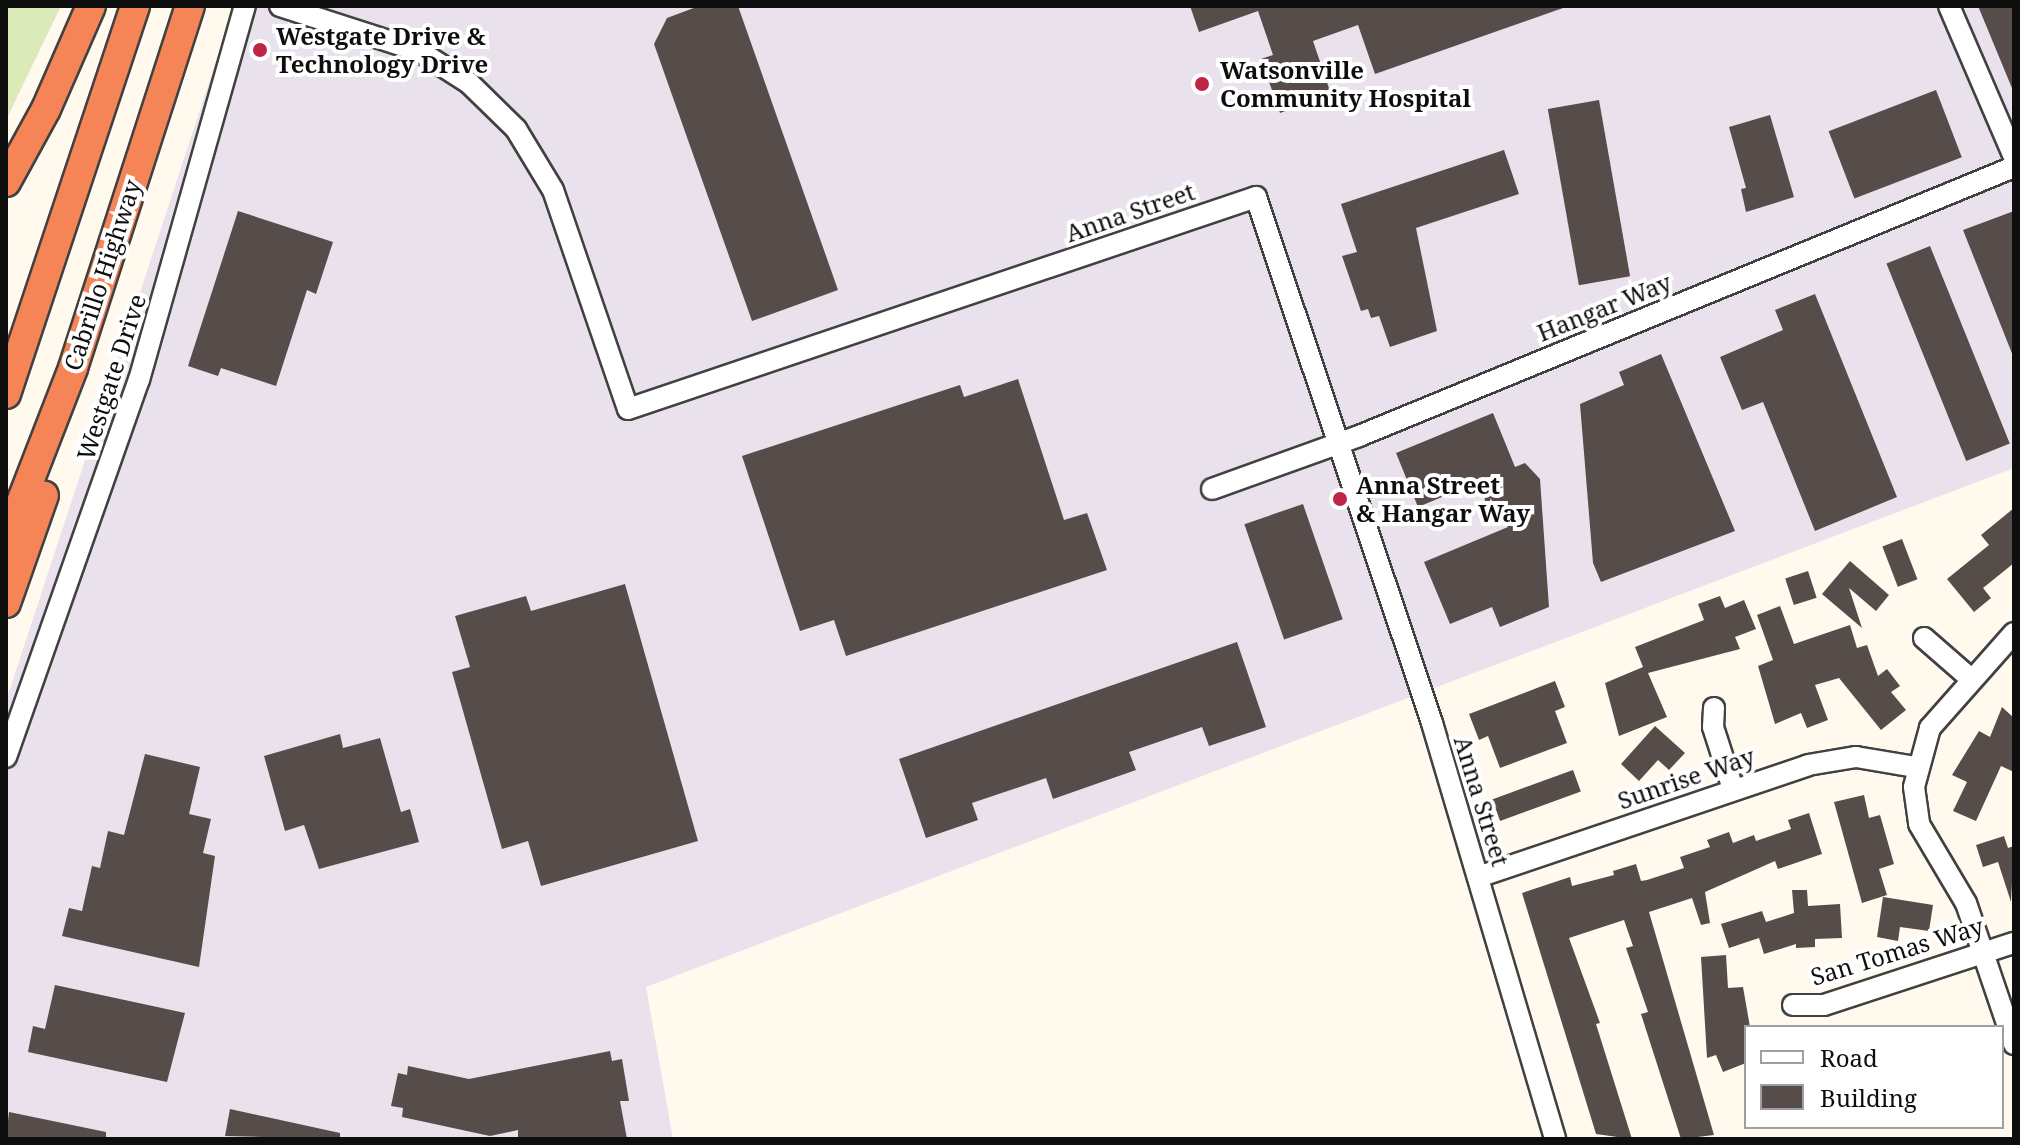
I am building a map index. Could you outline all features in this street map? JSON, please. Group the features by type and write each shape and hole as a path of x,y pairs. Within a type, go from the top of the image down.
{"highway":[{"path":"6,182 46,109 91,6"},
{"path":"6,394 135,6"},
{"name":"Cabrillo Highway","path":"6,541 65,393 101,271 190,6"},
{"path":"6,603 94,344 101,271"}],"street":[{"name":"Westgate Drive","path":"6,757 139,380 245,6"},
{"name":"Anna Street","path":"280,6 419,51 469,83 516,129 553,190 628,409 1256,197 1478,877 1555,1139"},
{"path":"1949,6 2014,157"},
{"name":"Hangar Way","path":"1212,489 1339,444 2014,167"},
{"path":"2014,633 1930,728 1916,767 1919,824 1966,903 2014,1044"},
{"path":"1924,638 1971,679"},
{"path":"1714,708 1713,727 1733,789"},
{"name":"Sunrise Way","path":"1478,877 1733,789 1842,758 1916,767"},
{"name":"San Tomas Way","path":"1793,1005 1824,1005 2014,943"}],"shaded area":[{"path":"234,6 2014,6 2014,468 646,987 673,1139 6,1139 6,701"}],"green space":[{"path":"6,6 61,6 6,120"}],"building":[{"path":"699,6 738,6 838,290 752,321 654,44 667,18"},
{"path":"1190,6 1563,8 1375,74 1358,25 1313,41 1331,94 1280,113 1261,59 1273,55 1258,11 1199,32"},
{"path":"1978,6 2014,6 2014,93"},
{"path":"1936,90 1962,157 1854,198 1829,131"},
{"path":"1599,100 1630,276 1579,285 1548,109"},
{"path":"1770,115 1794,197 1746,212 1741,189 1746,188 1729,127"},
{"path":"1504,150 1519,194 1416,228 1437,331 1390,347 1379,316 1371,318 1368,309 1361,311 1342,256 1357,252 1341,204"},
{"path":"238,211 333,242 316,294 307,290 276,386 221,368 218,376 188,366"},
{"path":"2014,211 2014,356 2013,356 1963,230"},
{"path":"1930,246 2010,443 1966,461 1886,264"},
{"path":"1815,294 1897,497 1815,531 1763,402 1742,410 1720,357 1783,330 1775,310"},
{"path":"1661,354 1735,531 1601,582 1593,563 1580,404 1624,385 1619,372"},
{"path":"1018,379 1064,520 1087,513 1107,570 846,656 834,620 800,631 742,456 960,385 964,397"},
{"path":"1493,413 1515,467 1525,463 1540,479 1549,607 1500,627 1492,607 1450,624 1424,562 1508,527 1485,501 1483,480 1418,507 1396,453"},
{"path":"1303,504 1343,619 1284,640 1244,524"},
{"path":"2014,508 2014,563 1983,588 1991,598 1974,612 1947,579 1989,545 1981,535"},
{"path":"1902,539 1917,579 1898,587 1882,547"},
{"path":"1850,561 1889,595 1876,611 1849,588 1862,628 1822,594"},
{"path":"1808,571 1817,598 1794,605 1785,578"},
{"path":"625,584 698,841 541,886 528,841 502,849 452,672 470,667 455,616 526,596 531,611"},
{"path":"1720,596 1725,608 1744,600 1756,629 1735,637 1740,649 1648,673 1667,717 1619,736 1605,683 1643,667 1635,647 1704,620 1698,604"},
{"path":"1780,606 1794,644 1850,625 1857,648 1867,645 1878,676 1887,669 1900,686 1891,692 1906,710 1881,730 1839,678 1815,685 1828,720 1807,728 1801,713 1775,724 1758,666 1773,660 1757,615"},
{"path":"1237,642 1266,727 1209,746 1202,727 1129,752 1136,770 1053,799 1046,778 972,803 978,820 926,838 899,759"},
{"path":"1555,681 1565,707 1555,711 1567,743 1500,768 1488,736 1479,740 1469,714"},
{"path":"2002,707 2014,718 2014,772 2001,766 1976,821 1953,811 1967,782 1952,775 1979,731 1990,737"},
{"path":"1655,726 1685,753 1669,770 1658,760 1639,781 1621,764"},
{"path":"340,734 343,748 380,738 401,812 410,809 419,842 319,869 304,825 285,831 264,756"},
{"path":"145,754 200,767 189,814 211,819 203,853 215,856 199,967 62,936 69,908 82,911 92,866 100,868 108,831 124,835"},
{"path":"1573,770 1581,792 1500,821 1492,799"},
{"path":"1864,795 1869,818 1880,815 1894,864 1879,869 1887,895 1862,903 1834,802"},
{"path":"1809,813 1822,854 1778,869 1775,861 1705,892 1710,923 1701,925 1692,898 1649,912 1714,1135 1681,1139 1641,1014 1648,1012 1626,948 1633,946 1624,920 1569,938 1600,1023 1596,1024 1632,1139 1596,1134 1522,893 1570,877 1572,886 1614,875 1613,871 1636,864 1641,881 1647,880 1684,868 1680,857 1710,847 1707,840 1729,832 1733,843 1754,835 1756,841 1791,829 1788,820"},
{"path":"2004,836 2008,848 2014,846 2011,902 1998,862 1983,867 1976,845"},
{"path":"1792,890 1807,890 1808,906 1840,904 1842,938 1815,939 1815,947 1796,948 1796,944 1764,954 1759,938 1729,948 1721,924 1762,911 1766,922 1794,913"},
{"path":"1883,897 1933,905 1929,931 1900,927 1898,941 1877,937"},
{"path":"1726,955 1728,988 1743,987 1750,1025 1744,1025 1744,1064 1723,1072 1716,1055 1707,1058 1701,957"},
{"path":"55,985 185,1013 167,1082 28,1052 33,1026 45,1029"},
{"path":"610,1051 612,1061 622,1059 629,1101 620,1101 627,1139 518,1139 518,1130 490,1136 402,1117 403,1108 391,1106 398,1073 407,1075 408,1066 469,1079"},
{"path":"230,1109 340,1133 340,1139 225,1136"},
{"path":"9,1112 106,1132 106,1139 6,1139"}],"place":[{"name":"Westgate Drive & Technology Drive","path":"260,50"},
{"name":"Watsonville Community Hospital","path":"1202,84"},
{"name":"Anna Street & Hangar Way","path":"1340,499"}]}
